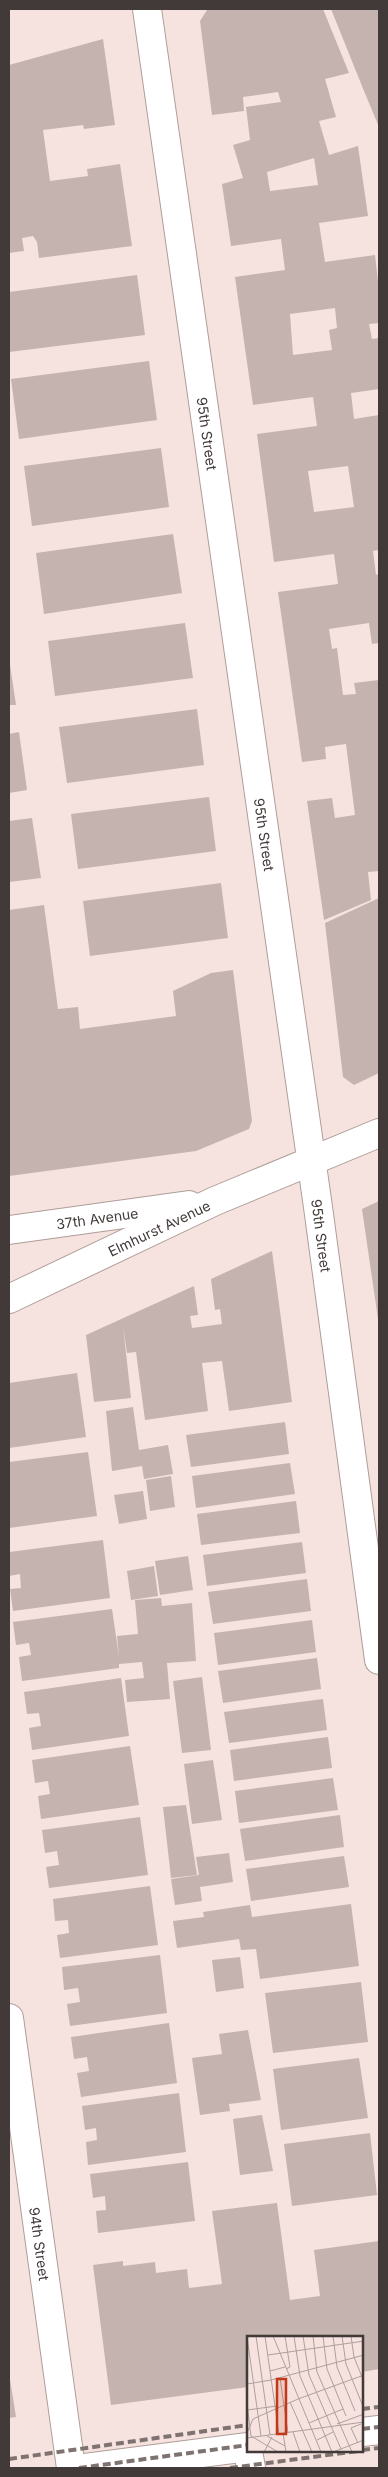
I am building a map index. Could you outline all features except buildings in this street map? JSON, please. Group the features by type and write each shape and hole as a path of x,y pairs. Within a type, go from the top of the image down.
{"street":[{"name":"95th Street","path":"147,9 311,1162 379,1660"},
{"path":"311,1162 379,1133"},
{"name":"Elmhurst Avenue","path":"9,1299 215,1201 311,1162"},
{"name":"37th Avenue","path":"9,1230 215,1201"},
{"name":"94th Street","path":"9,2018 71,2468"},
{"path":"363,2432 379,2430"},
{"path":"85,2468 247,2449"},
{"path":"248,2452 251,2468"}],"railway":[{"path":"363,2409 379,2407"},
{"path":"9,2459 247,2425"},
{"path":"363,2429 379,2427"},
{"path":"79,2468 247,2445"},
{"path":"363,2450 379,2448"},
{"path":"230,2468 350,2452"}]}
